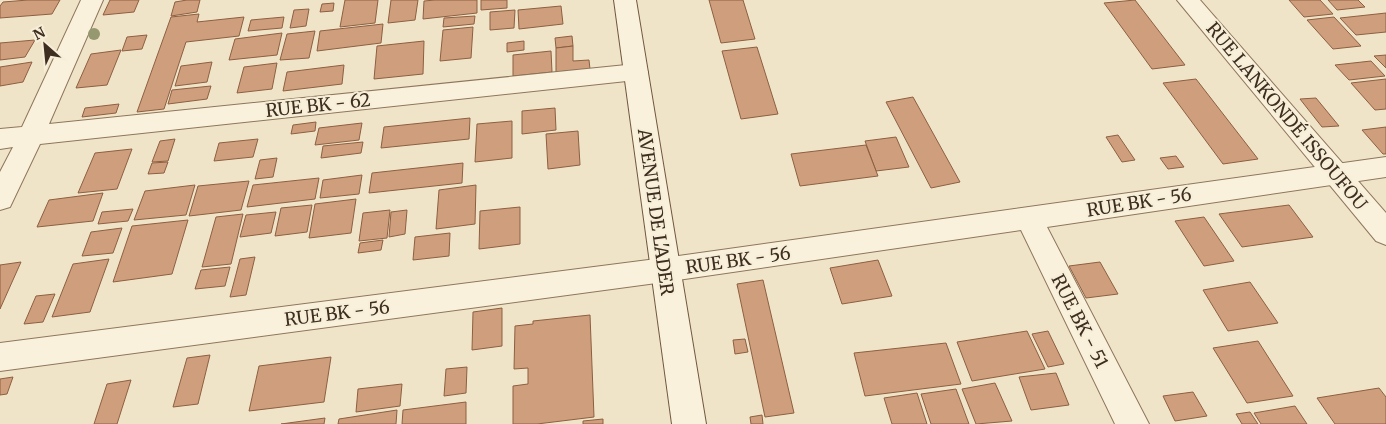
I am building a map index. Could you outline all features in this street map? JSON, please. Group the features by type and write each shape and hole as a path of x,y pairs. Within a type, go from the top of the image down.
{"street":[{"path":"0,199 31,136 92,0"},
{"name":"AVENUE DE L'ADER","path":"625,0 664,270 689,424"},
{"name":"RUE LANKONDÉ ISSOUFOU","path":"1188,0 1386,233"},
{"name":"RUE BK - 62","path":"0,139 636,72"},
{"name":"RUE BK - 56","path":"0,357 664,270 1029,219 1336,172 1386,167"},
{"name":"RUE BK - 51","path":"1029,219 1132,424"}],"building":[{"path":"60,0 52,14 0,18 0,6 3,2"},
{"path":"110,0 139,0 134,12 103,15"},
{"path":"200,0 197,12 171,16 175,2"},
{"path":"345,0 378,0 375,23 340,27"},
{"path":"391,0 418,0 415,20 388,23"},
{"path":"477,0 477,13 423,19 424,1"},
{"path":"481,0 507,0 507,8 481,10"},
{"path":"709,0 743,0 755,39 721,43"},
{"path":"1135,0 1185,65 1152,69 1104,3"},
{"path":"1289,0 1320,0 1333,14 1304,17"},
{"path":"1328,0 1358,0 1365,7 1337,10"},
{"path":"334,3 333,11 320,12 322,4"},
{"path":"561,6 563,24 519,29 518,10"},
{"path":"309,9 306,26 290,28 294,10"},
{"path":"515,10 514,28 490,30 490,12"},
{"path":"1386,13 1386,32 1356,35 1340,18"},
{"path":"199,14 197,22 244,17 239,36 186,42 164,109 137,112 171,17"},
{"path":"475,16 474,24 443,27 444,18"},
{"path":"284,17 282,28 248,31 251,20"},
{"path":"1334,17 1361,46 1333,49 1307,20"},
{"path":"383,24 381,43 317,51 320,31"},
{"path":"473,27 471,58 440,61 443,30"},
{"path":"315,31 309,58 280,60 287,34"},
{"path":"282,33 277,55 229,60 235,39"},
{"path":"147,35 142,49 122,51 127,37"},
{"path":"572,36 573,46 556,48 555,38"},
{"path":"35,40 25,57 0,60 0,43"},
{"path":"424,41 423,74 374,79 377,46"},
{"path":"524,41 524,50 507,52 507,43"},
{"path":"573,46 573,61 589,60 590,69 556,72 556,48"},
{"path":"757,47 778,114 741,119 722,51"},
{"path":"121,50 107,85 76,88 91,54"},
{"path":"551,51 552,72 513,76 513,55"},
{"path":"1386,55 1386,68 1374,56"},
{"path":"1371,61 1385,76 1349,80 1335,65"},
{"path":"32,62 23,82 0,86 0,67"},
{"path":"212,62 207,82 175,86 181,66"},
{"path":"277,63 272,89 237,93 244,67"},
{"path":"344,65 342,84 283,91 287,72"},
{"path":"1196,79 1258,159 1223,164 1163,83"},
{"path":"1386,79 1386,109 1375,110 1351,83"},
{"path":"211,86 207,99 168,104 172,90"},
{"path":"913,97 960,182 931,188 886,102"},
{"path":"1316,98 1339,126 1322,127 1300,99"},
{"path":"119,104 116,113 82,117 85,108"},
{"path":"555,108 556,130 522,134 522,111"},
{"path":"470,118 469,139 381,148 384,127"},
{"path":"512,121 512,158 475,162 477,124"},
{"path":"316,122 315,131 291,134 293,125"},
{"path":"362,123 359,140 315,145 319,128"},
{"path":"1386,127 1386,154 1383,154 1362,130"},
{"path":"578,131 580,165 548,169 546,134"},
{"path":"1118,135 1135,160 1122,162 1106,137"},
{"path":"896,137 909,167 876,171 865,141"},
{"path":"175,139 168,161 152,162 160,141"},
{"path":"258,139 253,157 214,161 219,143"},
{"path":"363,142 361,153 321,158 323,146"},
{"path":"866,145 878,176 800,186 791,154"},
{"path":"132,149 117,189 78,193 95,153"},
{"path":"1176,156 1184,167 1168,169 1160,158"},
{"path":"277,158 273,177 255,179 260,160"},
{"path":"168,162 164,173 148,174 152,163"},
{"path":"463,163 462,183 369,193 372,173"},
{"path":"362,175 359,194 320,198 323,180"},
{"path":"319,178 315,199 247,207 253,185"},
{"path":"249,181 241,210 189,216 198,186"},
{"path":"195,185 186,215 134,220 145,191"},
{"path":"476,185 475,224 436,229 439,190"},
{"path":"103,193 93,221 37,227 49,200"},
{"path":"356,199 351,233 309,238 315,204"},
{"path":"312,205 307,232 275,236 281,208"},
{"path":"1289,205 1313,237 1242,247 1219,214"},
{"path":"520,207 520,244 479,249 480,211"},
{"path":"133,209 128,221 98,224 102,212"},
{"path":"390,210 387,238 359,241 363,213"},
{"path":"407,210 405,234 389,237 391,212"},
{"path":"276,212 271,233 240,237 246,215"},
{"path":"243,214 231,264 202,267 216,217"},
{"path":"1204,217 1234,261 1204,266 1175,221"},
{"path":"188,220 172,274 113,282 132,226"},
{"path":"122,228 113,253 82,256 91,232"},
{"path":"450,233 449,256 413,260 415,237"},
{"path":"383,240 381,250 358,253 360,243"},
{"path":"255,257 246,295 230,297 240,259"},
{"path":"109,259 90,312 52,317 73,264"},
{"path":"878,260 892,296 842,304 830,268"},
{"path":"21,262 0,309 0,265"},
{"path":"1100,262 1118,294 1086,298 1069,266"},
{"path":"230,267 225,286 195,289 201,270"},
{"path":"763,280 794,413 765,417 737,284"},
{"path":"1250,282 1278,323 1228,331 1203,290"},
{"path":"55,294 43,322 24,324 36,296"},
{"path":"502,308 502,346 472,350 473,312"},
{"path":"590,315 594,417 537,424 513,424 513,386 528,384 528,368 514,369 515,326 533,324 533,321"},
{"path":"1027,331 1045,369 972,381 957,342"},
{"path":"1048,331 1064,364 1048,367 1032,334"},
{"path":"745,339 748,352 735,354 733,340"},
{"path":"1258,341 1293,396 1247,403 1213,348"},
{"path":"946,343 961,384 865,396 854,353"},
{"path":"210,355 198,404 173,407 187,358"},
{"path":"331,357 324,402 249,411 259,366"},
{"path":"467,367 466,393 444,396 446,369"},
{"path":"1056,373 1069,405 1031,410 1019,377"},
{"path":"13,377 7,394 0,395 0,379"},
{"path":"131,380 117,424 94,424 107,384"},
{"path":"995,383 1012,421 976,424 962,389"},
{"path":"402,384 400,406 356,412 358,389"},
{"path":"1379,388 1386,397 1386,424 1335,424 1317,398"},
{"path":"956,389 969,424 931,424 921,394"},
{"path":"1193,392 1207,416 1175,421 1163,396"},
{"path":"917,393 927,424 892,424 884,398"},
{"path":"466,402 466,424 402,424 403,410"},
{"path":"1295,406 1307,424 1261,424 1254,413"},
{"path":"397,410 396,424 338,424 339,419"},
{"path":"1250,412 1258,424 1242,424 1236,414"},
{"path":"762,415 763,424 751,424 750,417"},
{"path":"325,418 324,424 281,424"},
{"path":"603,419 603,424 583,424 583,421"}]}
